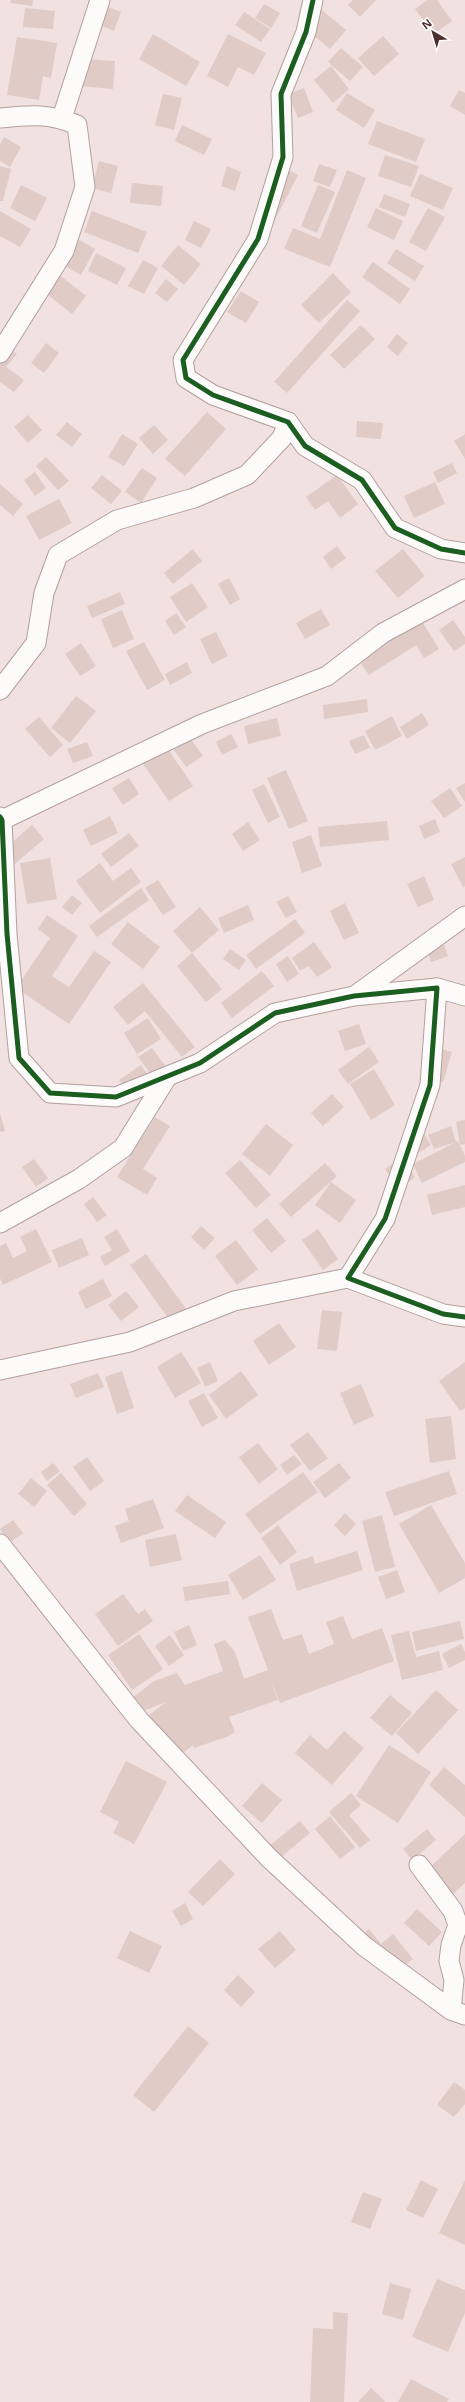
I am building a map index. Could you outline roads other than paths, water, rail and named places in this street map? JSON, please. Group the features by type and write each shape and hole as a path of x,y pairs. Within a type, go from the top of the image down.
{"street":[{"path":"62,118 100,0"},
{"path":"313,0 306,32 281,94 283,157 258,240 183,360 186,378 213,395 288,422 305,446 362,480 394,528 441,549 465,553"},
{"path":"0,118 39,114 62,118 77,125 85,187 64,250 0,353"},
{"path":"0,690 36,643 44,593 58,555 117,520 194,498 246,475 282,438 288,422"},
{"path":"465,589 383,633 327,676 202,724 108,772 1,819 7,934 19,1058 50,1093 116,1097 200,1063 275,1013 354,996 437,988 465,996"},
{"path":"354,996 465,916"},
{"path":"348,1278 385,1219 430,1085 437,988"},
{"path":"0,1223 79,1179 122,1148 167,1076"},
{"path":"0,1370 130,1342 234,1301 348,1278 443,1314 465,1317"},
{"path":"0,1544 140,1720 269,1858 364,1946 458,2012"},
{"path":"419,1865 453,1911 458,1925 450,1945 449,1962 454,1980 458,2012"}]}
